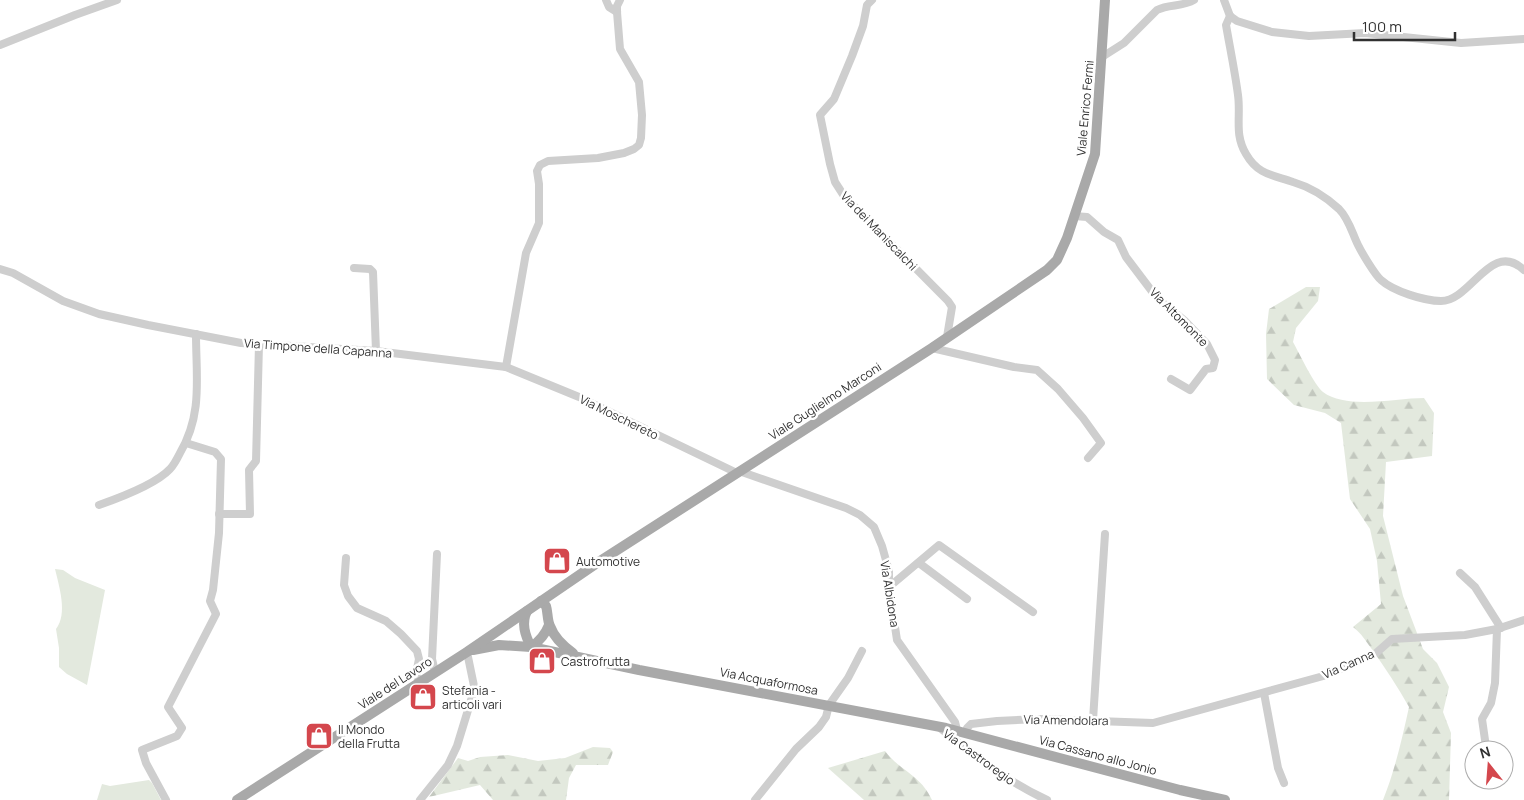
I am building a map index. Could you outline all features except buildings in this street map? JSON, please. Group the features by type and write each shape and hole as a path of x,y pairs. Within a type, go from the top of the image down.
{"main road":[{"name":"Viale Enrico Fermi","path":"1074,216 1096,154 1105,0"},
{"name":"Viale Guglielmo Marconi","path":"528,611 544,605 564,587 597,563 932,348 1047,270 1057,260 1074,216"},
{"path":"544,605 549,625 563,646 576,656"},
{"name":"Viale del Lavoro","path":"237,800 528,611"},
{"path":"528,611 525,616 524,630 531,647 543,637 549,625"},
{"name":"Via Acquaformosa","path":"467,652 499,644 531,647 639,670 938,726 961,732"},
{"name":"Via Cassano allo Jonio","path":"961,732 1180,790 1225,800"}],"street":[{"path":"0,45 117,0"},
{"path":"606,0 609,7 616,12"},
{"path":"503,367 526,253 539,223 537,171 540,165 548,161 598,158 624,152 639,146 642,114 639,82 620,49 616,12 620,0"},
{"name":"Via dei Maniscalchi","path":"872,0 868,5 852,56 834,99 820,115 830,164 839,190 948,301 952,307 952,313 947,337"},
{"path":"1102,57 1124,43 1157,10 1163,7 1190,3 1194,0"},
{"path":"1224,0 1230,16 1237,21 1272,32 1309,36 1366,33 1461,43 1524,39"},
{"path":"1230,16 1226,25 1238,96 1239,138 1245,153 1254,166 1266,174 1295,182 1328,200 1341,211 1350,224 1359,247 1380,280 1395,289 1421,298 1442,301 1458,295 1487,268 1497,263 1514,263 1524,270"},
{"name":"Via Altomonte","path":"1074,216 1087,217 1104,232 1118,240 1126,257 1157,298 1184,320 1207,344 1215,360 1213,368 1206,369 1190,390 1171,379"},
{"path":"354,268 373,272 376,351"},
{"name":"Via Timpone della Capanna","path":"0,269 13,273 63,301 99,314 241,343 376,351 503,367"},
{"path":"99,505 162,476 172,468 186,442 196,413 198,382 196,334"},
{"path":"219,514 250,514 249,470 256,462 259,344"},
{"path":"932,348 1014,367 1037,370 1058,389 1101,443 1088,458"},
{"name":"Via Moschereto","path":"503,367 579,397 738,472"},
{"path":"166,800 146,763 142,750 177,736 182,728 168,707 216,614 210,601 213,590 219,514 221,459 215,452 186,442"},
{"name":"Via Albidona","path":"738,472 846,508 860,515 874,527 889,571 889,587 897,640 961,732"},
{"path":"1093,720 1104,534"},
{"path":"889,587 939,545 1034,612"},
{"path":"435,672 432,659 437,554"},
{"path":"346,558 344,585 348,596 357,608 386,622 402,634 417,651 419,658 416,674 419,682"},
{"path":"919,563 967,599"},
{"path":"1460,572 1475,587 1499,629 1495,683 1491,703 1482,719 1484,740"},
{"name":"Via Canna","path":"1172,719 1327,675 1375,654 1392,639 1465,635 1499,629 1524,620"},
{"path":"755,800 796,749 819,727 826,716 829,706 848,678 862,651"},
{"path":"420,800 448,764 457,746 474,686 467,652"},
{"path":"1264,693 1278,768 1284,783"},
{"name":"Via Amendolara","path":"961,732 971,724 997,721 1093,720 1153,723 1172,719"},
{"name":"Via Castroregio","path":"938,726 1024,790 1047,800"}],"green space":[{"path":"1306,287 1320,287 1318,301 1296,328 1293,342 1323,392 1345,401 1358,402 1424,398 1434,413 1432,456 1386,462 1383,516 1403,596 1423,649 1437,663 1449,687 1443,712 1451,733 1449,800 1383,800 1395,766 1409,707 1371,648 1353,627 1381,604 1377,561 1370,529 1350,499 1341,423 1325,413 1294,405 1267,379 1266,334 1269,309"},
{"path":"55,569 63,570 75,578 105,590 87,685 67,674 59,667 56,629 60,623 62,608"},
{"path":"593,747 610,748 613,752 608,765 576,765 569,778 566,800 493,800 480,785 429,797 458,758 468,761 480,757 508,755 538,761 565,758"},
{"path":"885,751 922,785 932,800 864,800 828,768"},
{"path":"149,780 161,800 97,800 102,784 110,786"}],"place":[{"name":"Automotive","path":"557,561"},
{"name":"Castrofrutta","path":"542,661"},
{"name":"Stefania - articoli vari","path":"423,697"},
{"name":"Il Mondo della Frutta","path":"319,736"}]}
